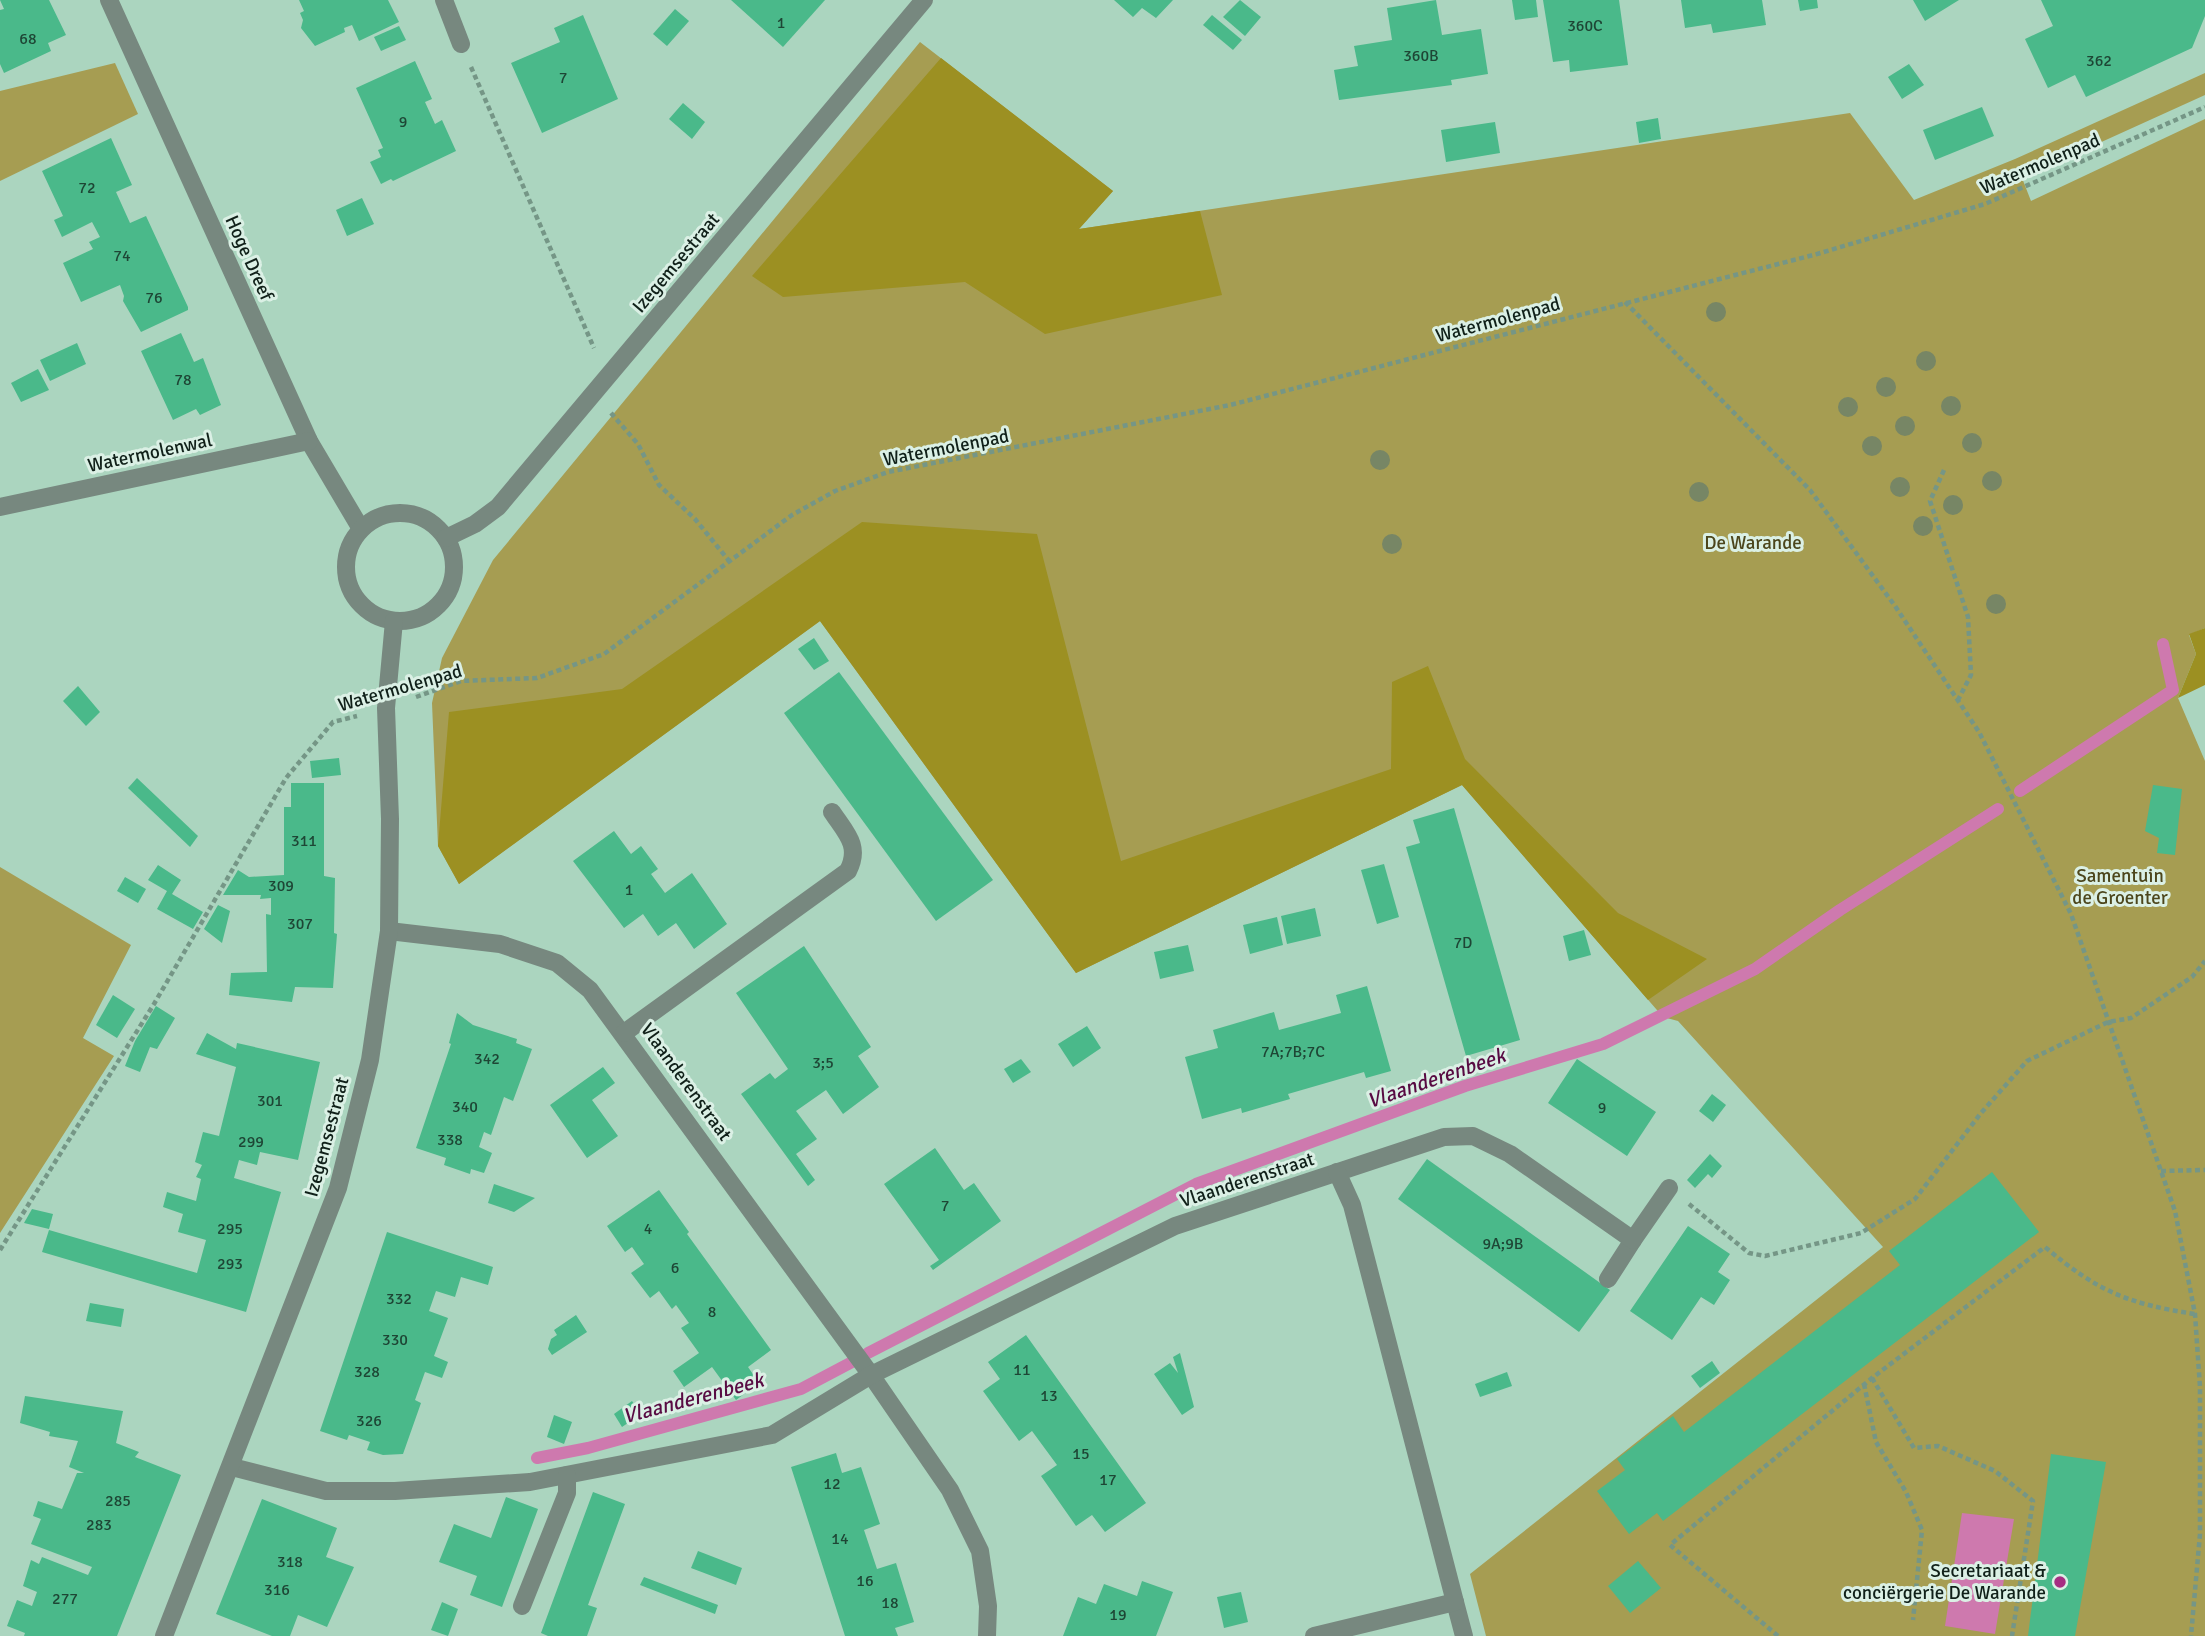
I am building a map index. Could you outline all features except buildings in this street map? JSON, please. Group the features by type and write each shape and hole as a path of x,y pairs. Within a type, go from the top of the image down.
{"street":[{"name":"Hoge Dreef","path":"109,0 309,441 361,529"},
{"path":"444,0 461,44"},
{"name":"Izegemsestraat","path":"446,538 475,524 498,507 917,2"},
{"name":"Watermolenwal","path":"0,507 309,441"},
{"path":"396,513 415,514 432,523 446,538 454,561 453,580 447,596 434,610 418,619 394,621 368,610 350,588 346,563 351,545 361,529 378,517 396,513"},
{"name":"Izegemsestraat","path":"164,1636 232,1467 338,1188 370,1060 389,931 390,819 386,708 394,621"},
{"path":"624,1033 848,871 855,857 854,844 832,812"},
{"name":"Vlaanderenstraat","path":"389,931 500,944 556,963 590,990 624,1033 871,1375 950,1490 980,1551 988,1606 987,1636"},
{"name":"Vlaanderenstraat","path":"232,1467 272,1480 326,1491 395,1491 503,1484 567,1475 772,1435 871,1375 1175,1226 1418,1143 1444,1137 1473,1136 1510,1154 1633,1240"},
{"path":"1337,1172 1352,1205 1464,1636"},
{"path":"1608,1279 1669,1188"},
{"path":"522,1606 567,1493 567,1475"},
{"path":"1314,1636 1455,1602"}],"path":[{"path":"461,44 606,376"},
{"name":"Watermolenpad","path":"0,1250 154,1003 286,778 334,722 386,708 461,681 537,678 570,669 604,654 803,509 835,491 888,472 1230,405 1817,254 1985,204 2205,107"},
{"path":"1625,302 1810,490 1979,732 2071,914 2175,1211 2195,1314 2200,1387 2200,1534 2191,1636"},
{"path":"593,391 638,444 659,485 695,519 730,562"},
{"path":"1944,470 1930,501 1968,617 1971,675 1958,700"},
{"path":"1669,1188 1749,1253 1765,1256 1861,1233 1915,1199 1981,1113 2027,1061 2108,1022 2131,1018 2192,977 2205,961"},
{"path":"2161,1171 2205,1170"},
{"path":"1778,1636 1670,1545 1864,1384 2045,1247 2066,1265 2121,1298 2144,1306 2195,1314"},
{"path":"1872,1378 1914,1448 1938,1446 1995,1471 2033,1501 2012,1636"},
{"path":"1864,1384 1876,1442 1906,1492 1922,1530 1913,1620"}],"green space":[{"name":"De Warande","path":"920,42 1113,191 1079,229 1850,113 1914,200 2015,159 2205,73 2205,95 2022,178 2031,201 2205,119 2205,628 2189,635 2196,654 2178,698 2205,761 2205,1636 1486,1636 1470,1574 1883,1247 1678,1021 1663,1017 1462,785 1076,973 820,621 459,884 438,846 432,703 442,658 493,560"},
{"path":"115,63 138,114 0,181 0,91"},
{"path":"0,867 131,945 83,1038 114,1056 0,1233"}],"shaded area":[{"path":"941,58 1113,191 1079,229 1200,211 1222,295 1045,334 965,282 783,297 752,276"},
{"path":"862,522 1037,534 1121,861 1391,769 1392,682 1428,666 1465,759 1618,913 1707,959 1648,1000 1462,785 1076,973 820,621 459,884 438,846 449,712 622,689"},
{"path":"2205,628 2205,685 2178,698 2196,654 2189,634"},
{"path":"1962,1513 2014,1519 1995,1634 1945,1626"}],"waterway":[{"path":"2020,791 2173,690 2163,644"},
{"name":"Vlaanderenbeek","path":"868,1353 1196,1184 1465,1086 1603,1044 1755,969 1840,910 1998,809"},
{"name":"Vlaanderenbeek","path":"537,1458 588,1448 801,1389 854,1361"}],"place":[{"name":"Secretariaat & conciërgerie De Warande","path":"2060,1582"}],"park label":[{"name":"Samentuin de Groenter","path":"2120,887"}]}
